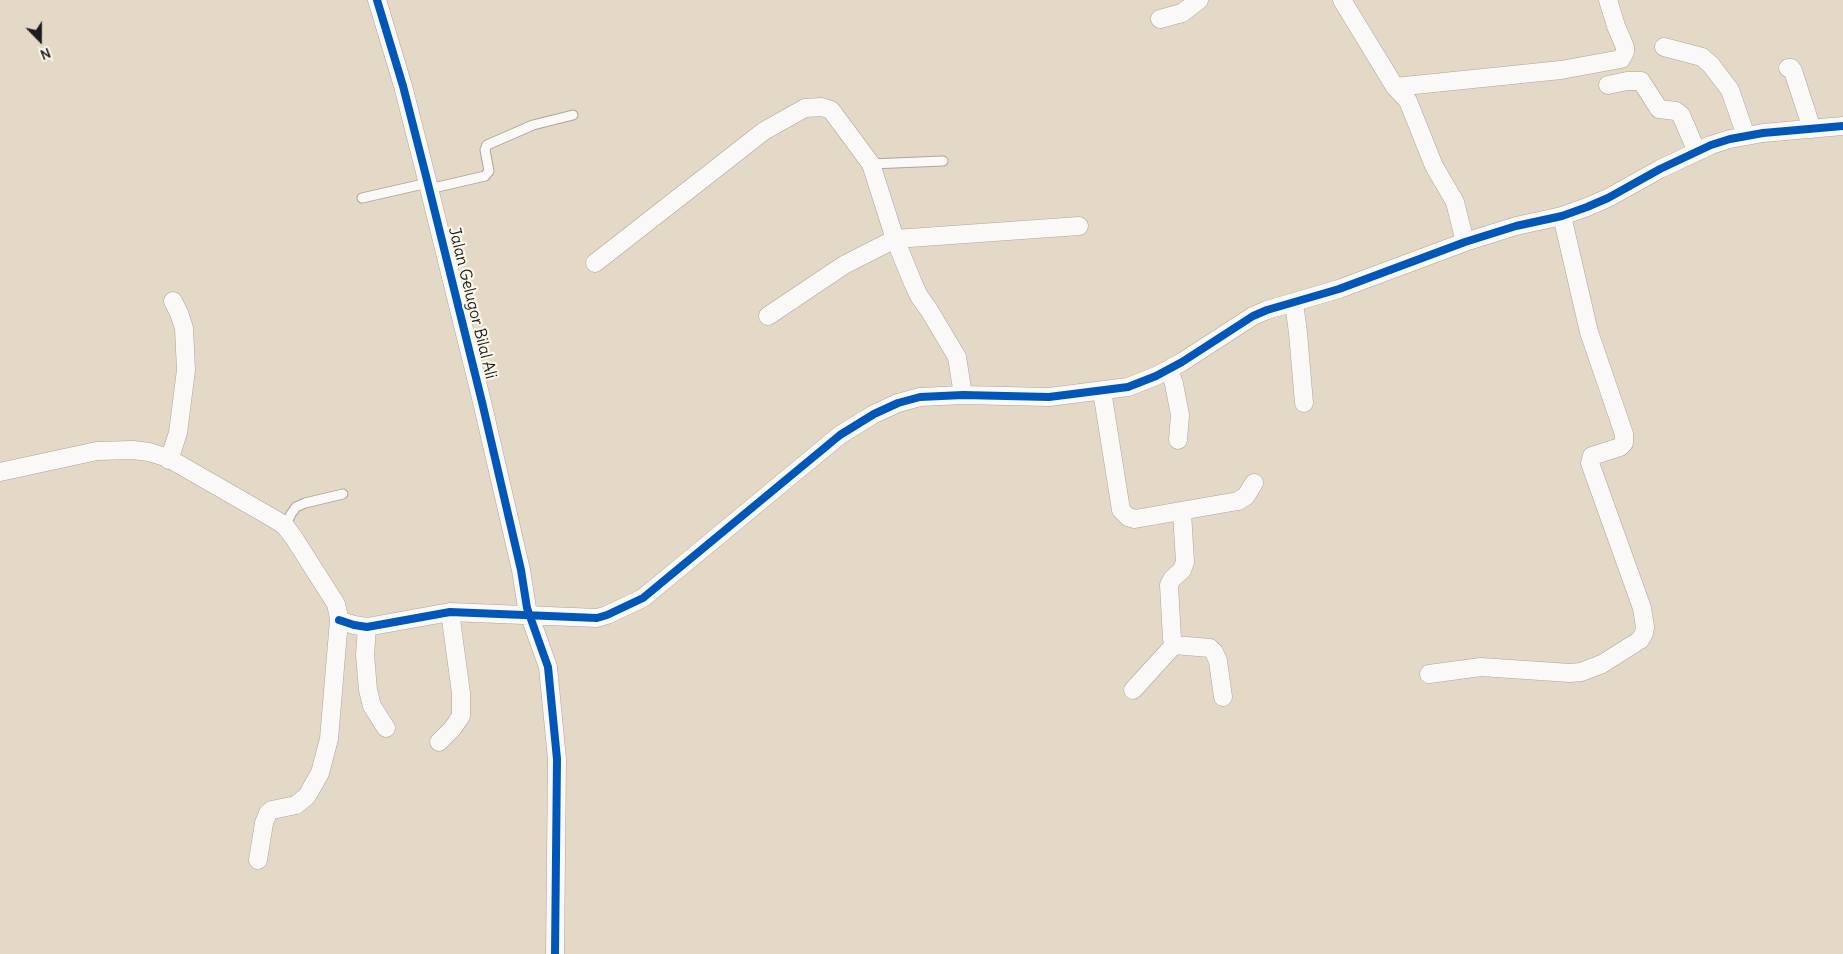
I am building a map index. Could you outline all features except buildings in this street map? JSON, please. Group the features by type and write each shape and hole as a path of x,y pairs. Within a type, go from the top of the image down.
{"street":[{"name":"Jalan Gelugor Bilal Ali","path":"377,0 403,86 430,187 548,667 557,759 555,954"},
{"path":"1160,19 1182,13 1199,0"},
{"path":"1342,0 1394,87 1408,101 1434,166 1454,202 1466,242"},
{"path":"1394,87 1561,70 1621,58 1625,52 1625,47 1608,0"},
{"path":"1664,47 1702,57 1711,65 1730,90 1746,136"},
{"path":"1788,68 1791,68 1793,71 1812,129"},
{"path":"1608,85 1627,80 1641,81 1659,109 1676,112 1681,115 1697,152"},
{"path":"595,263 748,142 805,108 822,106 831,110 871,164 895,239 919,296 957,357 963,395"},
{"path":"339,620 367,627 450,612 597,618 643,598 806,461 840,435 874,414 898,403 920,397 963,395 1049,397 1128,387 1169,369 1253,316 1267,310 1339,289 1466,242 1516,226 1562,216 1608,198 1660,169 1730,139 1843,126"},
{"path":"1429,674 1481,667 1570,673 1581,672 1602,664 1640,640 1644,633 1645,627 1640,601 1590,464 1592,456 1595,454 1620,447 1624,443 1624,434 1589,332 1562,216"},
{"path":"768,316 844,266 895,239 1079,226"},
{"path":"169,460 179,426 186,370 184,328 173,301"},
{"path":"1294,302 1304,403"},
{"path":"1169,369 1180,415 1178,440"},
{"path":"1102,391 1122,510 1128,517 1135,519 1238,501 1246,496 1254,483"},
{"path":"0,472 97,451 133,450 149,452 169,460 285,526 336,604 339,620 330,739 320,773 301,802 288,808 272,810 268,813 264,823 258,860"},
{"path":"1174,645 1169,585 1172,579 1182,570 1185,562 1182,512"},
{"path":"439,742 452,729 461,716 461,693 450,612"},
{"path":"367,627 365,655 368,690 372,706 386,728"},
{"path":"1133,690 1174,645"},
{"path":"1174,645 1210,648 1214,652 1218,661 1224,697"}],"lane":[{"path":"362,198 482,177 488,174 489,171 485,150 487,145 533,125 573,115"},
{"path":"871,164 943,161"},
{"path":"285,526 296,507 343,494"}],"cycle path":[{"path":"377,0 403,86 482,402 521,570 527,608 548,667 557,759 555,954"},
{"path":"339,620 367,627 450,612 597,618 607,615 643,598 840,435 874,414 898,403 920,397 963,395 1049,397 1128,387 1156,376 1182,362 1253,316 1267,310 1339,289 1465,242 1516,226 1562,216 1587,207 1711,145 1730,139 1763,133 1843,126"}]}
